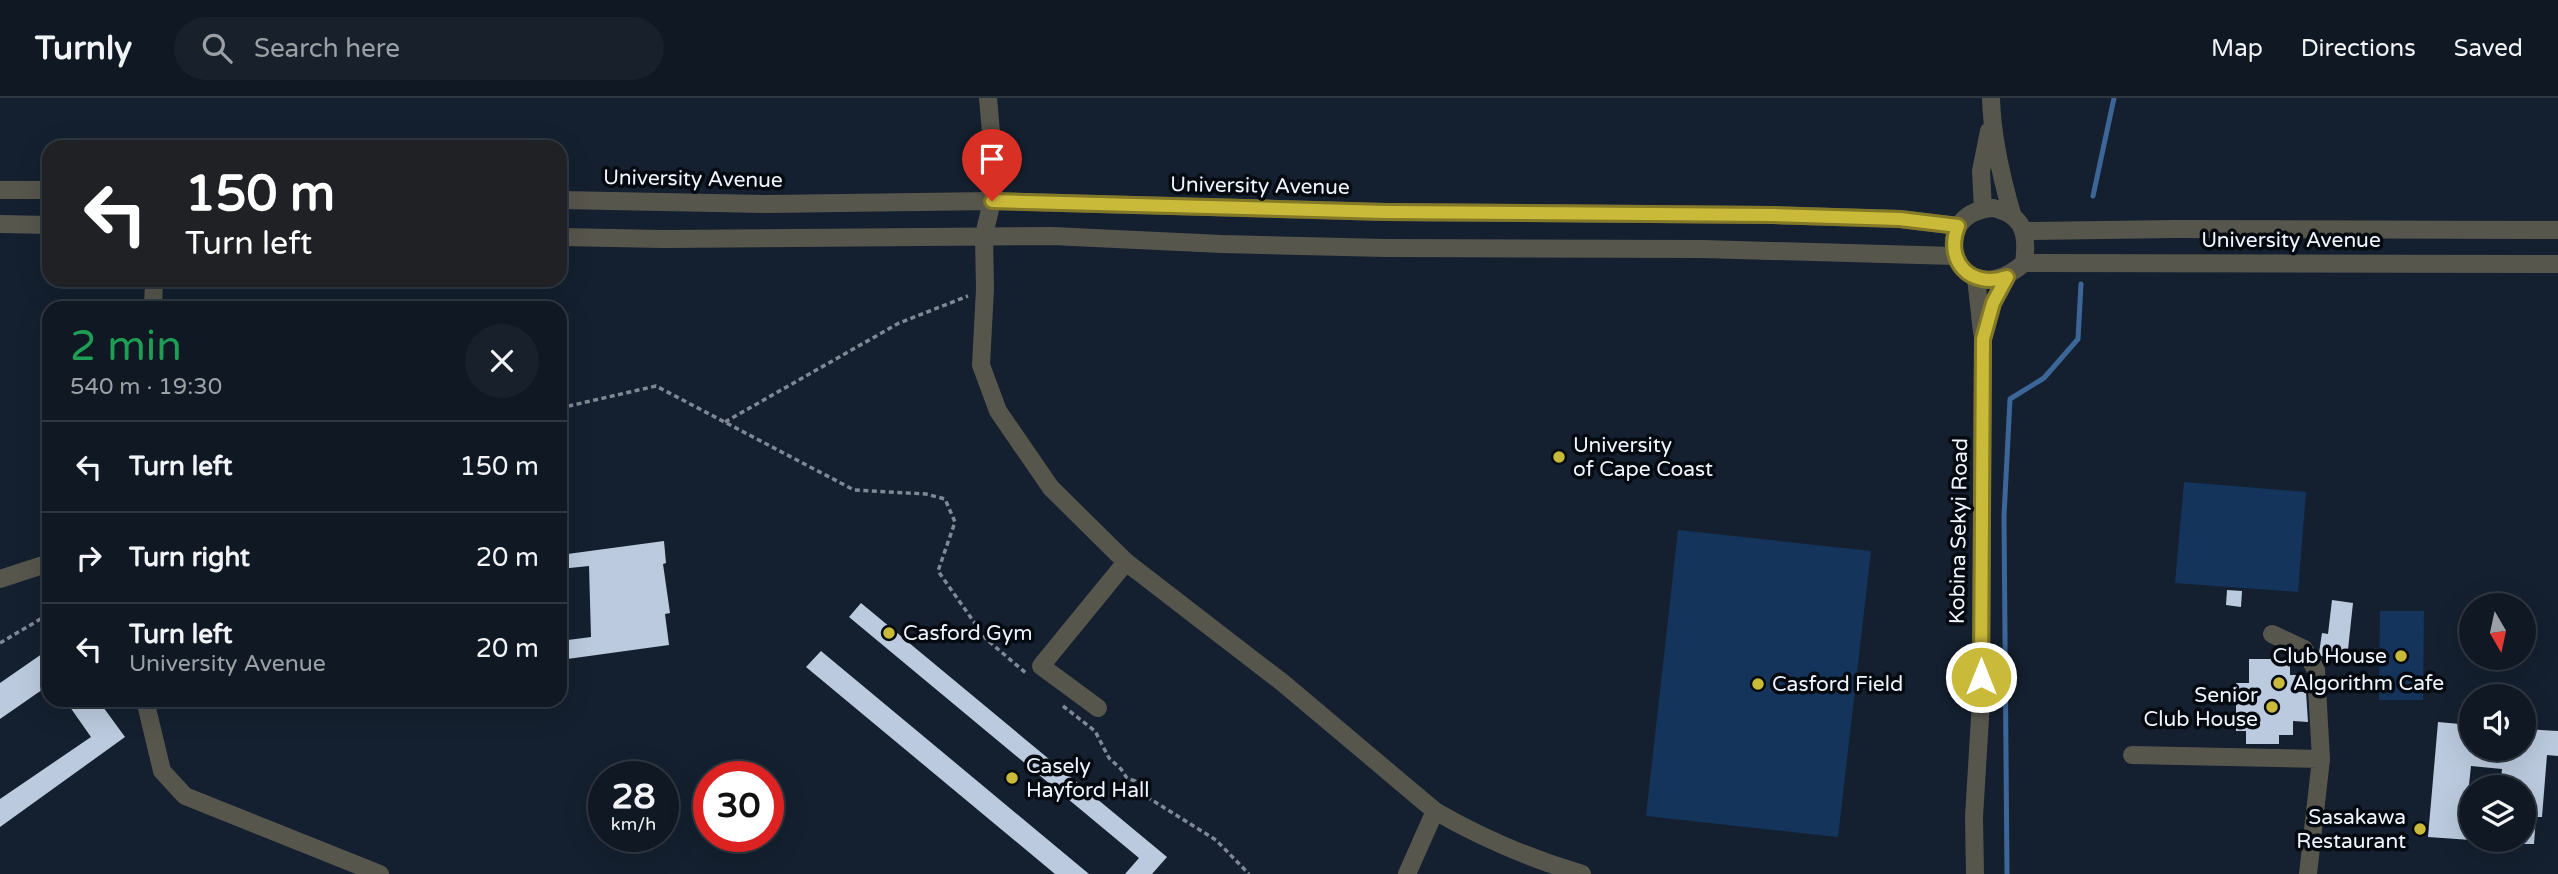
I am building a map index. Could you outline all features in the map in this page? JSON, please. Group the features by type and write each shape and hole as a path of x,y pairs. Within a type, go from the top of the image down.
{"street":[{"path":"988,98 993,155 992,201 984,236 985,289 981,365 999,411 1051,488 1126,562 1283,683 1435,811 1543,869 1582,874"},
{"path":"1991,98 1991,120 2000,170 2012,214 2024,232 2024,263 2007,277 1986,281 1976,278 1960,266 1955,256 1954,236 1964,218 1983,209 1993,208 2012,214"},
{"path":"1983,209 1981,171 1991,120"},
{"path":"0,190 42,190"},
{"name":"University Avenue","path":"567,200 767,204 992,201 1374,212 1773,215 1900,219 1958,226"},
{"path":"0,224 42,225"},
{"name":"University Avenue","path":"2024,232 2175,229 2558,230"},
{"path":"567,237 702,239 984,236 1386,248 1702,249 1955,256"},
{"name":"University Avenue","path":"2024,263 2558,264"},
{"name":"Kobina Sekyi Road","path":"1975,874 1974,817 1981,701 1983,339 1993,303 2007,277"},
{"path":"1976,278 1983,339"},
{"path":"1098,708 1041,666 1126,562"},
{"path":"0,579 42,565"},
{"path":"2272,634 2304,649 2316,670 2321,760 2308,874"},
{"path":"147,707 163,771 186,796 380,874"},
{"path":"2132,755 2321,760"},
{"path":"1407,874 1435,811"}],"path":[{"path":"725,422 899,323 985,289"},
{"path":"567,406 656,386 854,490 926,494 945,499 955,522 938,571 986,639 1029,677"},
{"path":"0,643 42,618"},
{"path":"1059,702 1095,731 1109,758 1127,778 1135,781 1139,792 1216,840 1249,874"}],"shaded area":[{"path":"2184,482 2306,492 2298,592 2175,583"},
{"name":"Casford Field","path":"1678,530 1871,551 1838,837 1646,816"},
{"name":"Club House","path":"2380,611 2424,611 2423,700 2379,700"}],"building":[{"path":"664,541 666,563 663,564 670,613 665,614 669,645 567,659 567,640 591,637 589,566 567,568 567,554"},
{"path":"2227,590 2242,591 2241,607 2226,605"},
{"path":"2332,600 2353,603 2347,659 2321,656 2319,653 2322,633 2328,634"},
{"path":"861,603 1167,857 1152,874 1125,874 1139,858 849,617"},
{"path":"821,651 1089,874 1055,874 806,667"},
{"path":"42,654 42,690 0,719 0,683"},
{"name":"Senior Club House","path":"2249,659 2290,659 2290,675 2297,675 2297,692 2306,692 2308,722 2293,721 2293,735 2279,735 2279,744 2246,744 2246,731 2236,731 2236,683 2249,683"},
{"path":"70,707 103,707 125,737 0,827 0,799 91,737"},
{"path":"2438,722 2459,724 2459,761 2536,761 2536,730 2558,731 2558,756 2547,755 2542,817 2536,817 2536,775 2501,775 2502,769 2471,766 2470,775 2459,775 2459,839 2428,837"}],"waterway":[{"path":"2093,196 2114,98"},
{"path":"2007,874 2004,516 2010,399 2044,378 2078,339 2081,284"}],"place":[{"name":"University of Cape Coast","path":"1559,457"},
{"name":"Casford Gym","path":"889,633"},
{"name":"Club House","path":"2401,656"},
{"name":"Algorithm Cafe","path":"2279,683"},
{"name":"Casford Field","path":"1758,684"},
{"name":"Senior Club House","path":"2272,707"},
{"name":"Casely Hayford Hall","path":"1012,778"},
{"name":"Sasakawa Restaurant","path":"2420,829"}],"route":[{"path":"992,201 1386,212 1773,215 1900,219 1958,226 1953,246 1960,266 1967,273 1986,281 2007,277 1993,303 1983,339 1981,677"}]}
